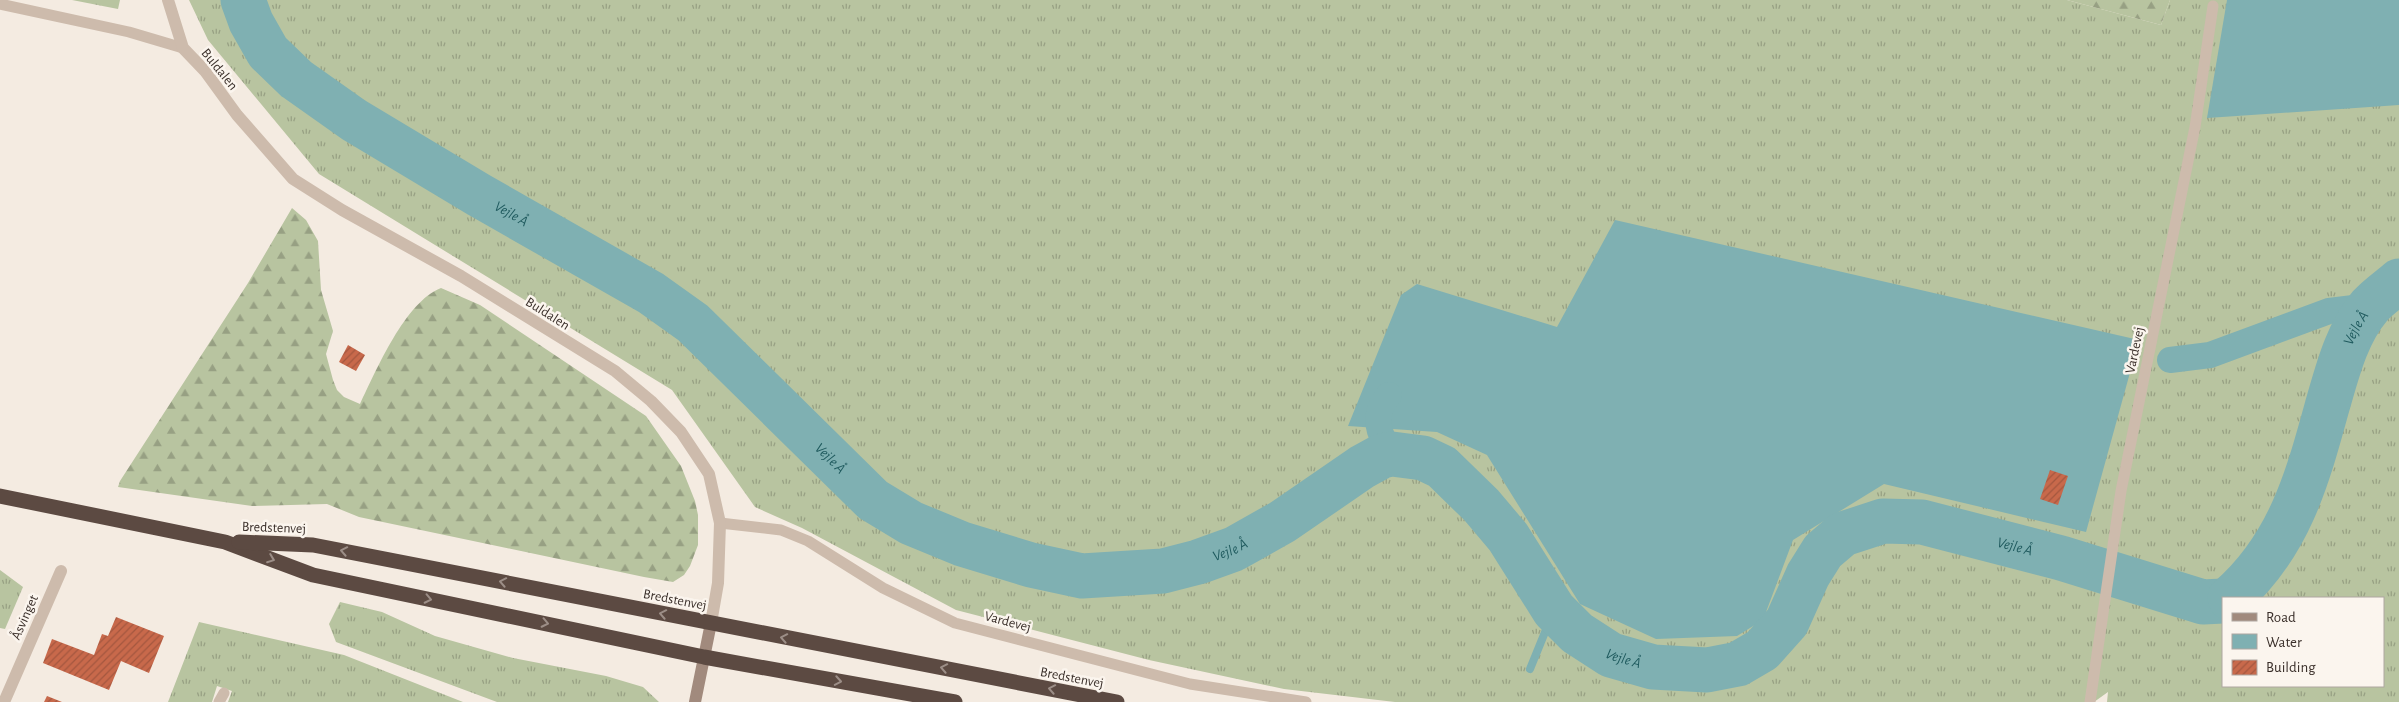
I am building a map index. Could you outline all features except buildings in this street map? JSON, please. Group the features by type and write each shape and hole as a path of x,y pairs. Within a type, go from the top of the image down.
{"highway":[{"name":"Bredstenvej","path":"0,496 225,542 313,575 704,657 955,702"},
{"name":"Bredstenvej","path":"225,542 313,545 1117,702"}],"street":[{"name":"Buldalen","path":"168,0 183,48 205,71 236,115 293,179 342,210 461,276 615,371 651,401 681,432 709,474 720,523 718,583 695,702"},
{"name":"Åsvinget","path":"4,702 61,571"}],"lane":[{"name":"Buldalen","path":"0,4 129,32 183,48"},
{"name":"Vardevej","path":"2090,702 2115,544 2121,491 2195,127 2214,6"},
{"name":"Vardevej","path":"720,523 781,530 808,541 884,588 955,623 1190,684 1306,702"}],"green space":[{"path":"72,0 120,0 118,9"},
{"path":"189,0 2067,0 2161,25 2170,0 2399,0 2399,702 2107,702 2108,692 2094,702 1395,702 1284,689 1149,660 956,610 802,528 755,507 672,390 319,174 208,40"},
{"path":"2067,0 2170,0 2161,25"},
{"path":"292,208 306,220 318,241 321,290 333,331 326,354 337,390 344,397 360,404 393,338 416,307 428,296 441,288 480,305 646,416 681,466 695,501 698,515 698,545 690,566 684,575 673,582 644,577 359,517 327,504 252,506 118,487 120,481 248,283"},
{"path":"0,570 23,587 5,629 0,628"},
{"path":"340,602 382,612 435,636 513,658 606,676 643,687 659,702 497,702 336,642 329,624"},
{"path":"199,622 344,655 463,702 228,702 232,691 217,686 212,702 168,702"}],"water":[{"path":"2227,0 2399,0 2399,105 2207,118"},
{"path":"1615,220 2139,340 2086,532 1884,484 1793,540 1763,620 1737,636 1656,639 1580,604 1487,455 1437,432 1348,426 1401,295 1417,284 1557,327"}],"waterway":[{"name":"Vejle Å","path":"243,0 251,22 268,52 296,79 354,120 479,195 651,293 693,323 873,500 911,523 962,544 1031,565 1082,576 1163,571 1198,562 1234,549 1282,522 1362,467 1382,456 1392,454 1423,458 1442,467 1481,505 1508,537 1554,610 1577,633 1611,655 1653,667 1707,670 1738,664 1762,650 1787,622 1808,575 1823,551 1843,534 1883,521 1922,522 2061,558 2203,602 2222,601"},
{"name":"Vejle Å","path":"2231,597 2250,578 2267,556 2293,510 2312,460 2348,341 2370,306 2399,281"},
{"path":"2170,360 2210,355 2329,311 2370,306"},
{"path":"1389,395 1383,402 1378,417 1378,424 1383,439 1392,454"},
{"path":"1530,669 1554,610"}]}
